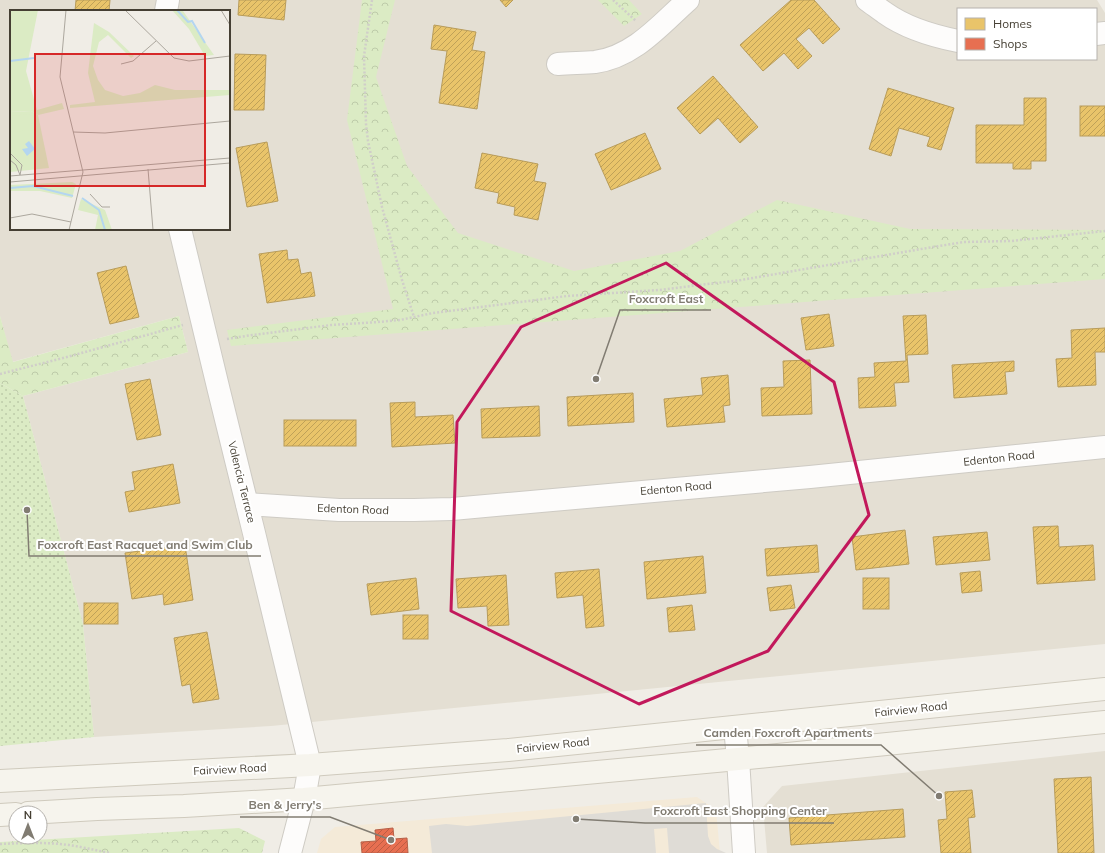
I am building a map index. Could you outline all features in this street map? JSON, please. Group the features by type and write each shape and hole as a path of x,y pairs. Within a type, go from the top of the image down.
{"main road":[{"name":"Fairview Road","path":"0,781 310,765 508,750 1105,689"},
{"path":"48,812 304,799 738,759 1105,722"}],"street":[{"path":"166,10 168,0"},
{"path":"558,64 595,62 628,51 650,34 688,0"},
{"path":"867,0 885,14 900,22 932,35 957,41"},
{"name":"Valencia Terrace","path":"180,230 310,765 304,799 290,853"},
{"name":"Edenton Road","path":"247,504 339,510 414,510 452,508 810,477 1105,447"},
{"path":"735,727 744,853"}],"path":[{"path":"372,0 364,56 368,141 382,207 414,317"},
{"path":"613,0 650,34"},
{"path":"226,340 252,335 317,327 378,322 434,313 567,296 659,290 734,281 933,246 964,242 1011,241 1105,231"},
{"path":"0,374 190,324"},
{"path":"0,844 64,844 109,853"}],"highlighted area":[{"path":"666,263 834,382 869,515 768,651 639,704 451,611 457,422 521,327"}],"shaded area":[{"path":"0,0 1097,0 1105,13 1105,644 271,726 94,737 83,624 23,396 188,352 179,316 12,362 0,316"},
{"path":"1105,751 1105,853 767,853 763,807 782,786"},
{"path":"697,797 716,810 720,853 317,853 321,839 335,827"},
{"path":"706,803 708,836 711,844 717,849 726,853 669,853 667,828 654,829 656,853 432,853 429,826 446,824 467,826"}],"green space":[{"path":"362,0 395,0 376,77 407,166 458,233 574,271 680,251 777,200 910,229 1105,230 1105,279 231,346 227,330 393,309 347,120"},
{"path":"598,0 629,0 642,14 624,26"},
{"path":"0,316 13,362 179,316 188,352 23,396 0,383"},
{"path":"0,383 23,396 83,624 94,737 0,746"},
{"path":"239,828 265,841 262,853 0,853 0,842 8,842 8,845 48,845 48,839"}],"building: Homes":[{"path":"76,0 110,0 109,10 75,10"},
{"path":"239,0 286,0 284,20 238,15"},
{"path":"500,0 513,0 506,7"},
{"path":"791,0 814,0 840,29 823,44 809,28 796,39 812,56 798,69 784,53 763,71 740,45"},
{"path":"434,25 476,32 472,50 485,52 477,109 439,103 447,51 431,49"},
{"path":"235,54 266,55 264,110 234,110"},
{"path":"713,76 758,127 740,143 718,118 700,134 677,108"},
{"path":"888,88 954,108 941,150 927,146 930,137 899,128 891,156 869,149"},
{"path":"1024,98 1046,98 1046,161 1031,161 1031,169 1013,169 1013,163 976,163 976,125 1024,125"},
{"path":"1080,106 1105,106 1105,136 1080,136"},
{"path":"645,133 661,169 611,190 595,154"},
{"path":"267,142 278,201 247,207 236,148"},
{"path":"482,153 538,164 534,181 546,183 538,220 514,215 515,207 497,203 499,193 475,188"},
{"path":"287,250 288,260 298,259 301,274 311,272 315,296 267,303 259,254"},
{"path":"126,266 139,317 110,324 97,273"},
{"path":"829,314 834,346 806,350 801,318"},
{"path":"926,315 928,354 907,355 909,382 894,383 896,406 859,408 858,378 875,377 874,363 906,361 903,316"},
{"path":"1105,328 1105,352 1095,352 1096,385 1058,387 1056,359 1072,358 1071,330"},
{"path":"810,360 812,414 762,416 761,388 784,387 783,361"},
{"path":"1014,361 1014,371 1005,372 1007,394 954,398 952,365"},
{"path":"728,375 730,405 723,406 725,422 667,427 664,399 703,395 701,378"},
{"path":"150,379 161,435 137,440 125,384"},
{"path":"633,393 634,422 568,426 567,397"},
{"path":"415,402 415,417 453,415 455,443 392,447 390,403"},
{"path":"539,406 540,436 482,438 481,409"},
{"path":"284,420 356,420 356,446 284,446"},
{"path":"173,464 180,503 129,512 125,492 135,490 132,472"},
{"path":"1058,526 1059,547 1093,545 1095,580 1037,584 1033,527"},
{"path":"905,530 909,564 856,570 852,537"},
{"path":"987,532 990,560 936,565 933,537"},
{"path":"185,545 193,600 164,605 163,594 132,599 125,553"},
{"path":"817,545 819,572 767,576 765,549"},
{"path":"703,556 706,593 647,599 644,562"},
{"path":"599,569 604,626 586,628 583,595 557,598 555,573"},
{"path":"980,571 982,591 962,593 960,573"},
{"path":"506,575 509,625 488,626 487,606 458,608 456,579"},
{"path":"416,578 419,609 371,615 367,584"},
{"path":"863,578 889,578 889,609 863,609"},
{"path":"791,585 795,608 770,611 767,588"},
{"path":"84,603 118,603 118,624 84,624"},
{"path":"692,605 695,630 669,632 667,608"},
{"path":"403,615 428,615 428,639 403,639"},
{"path":"207,632 219,699 193,703 190,684 182,686 174,638"},
{"path":"1091,777 1094,853 1058,853 1054,779"},
{"path":"972,790 975,817 968,818 971,853 941,853 938,820 947,819 945,792"},
{"path":"903,809 905,837 791,845 789,818"}],"building: Shops":[{"path":"393,828 394,839 407,838 408,853 362,853 361,842 376,841 375,830"}],"place":[{"name":"Foxcroft East","path":"596,379"},
{"name":"Foxcroft East Racquet and Swim Club","path":"27,510"},
{"name":"Camden Foxcroft Apartments","path":"939,796"},
{"name":"Foxcroft East Shopping Center","path":"576,819"},
{"name":"Ben & Jerry's","path":"391,840"}]}
